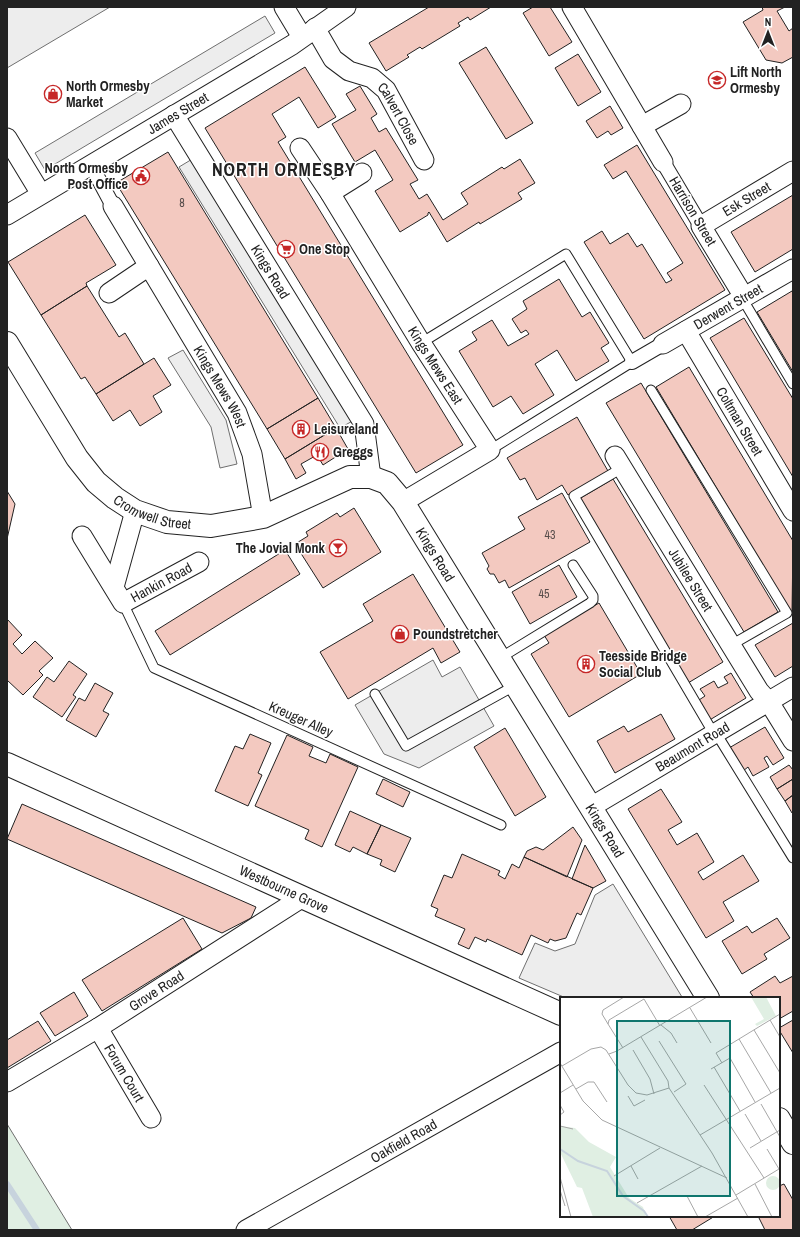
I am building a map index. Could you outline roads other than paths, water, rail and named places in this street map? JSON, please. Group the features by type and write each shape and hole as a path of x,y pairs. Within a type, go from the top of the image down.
{"street":[{"name":"Calvert Close","path":"284,7 333,59 349,71 372,78 386,90 424,160"},
{"name":"James Street","path":"7,215 292,44 346,7"},
{"name":"Harrison Street","path":"572,7 743,297"},
{"path":"642,126 682,104"},
{"name":"Kings Road","path":"174,115 364,424 371,477 387,483 403,502 707,997"},
{"path":"8,139 41,194"},
{"name":"Kings Mews East","path":"300,148 330,193 421,343 490,450"},
{"name":"Kings Mews West","path":"91,165 113,206 237,413 252,454 263,517"},
{"name":"Esk Street","path":"701,226 793,171"},
{"path":"330,193 362,173"},
{"path":"109,293 149,266"},
{"name":"Derwent Street","path":"663,344 793,269"},
{"name":"Coltman Street","path":"686,330 793,511"},
{"name":"Cromwell Street","path":"7,343 77,458 101,486 115,498 135,511 167,522 211,526 263,517 350,477 371,477"},
{"path":"632,362 663,344"},
{"path":"403,502 490,450"},
{"name":"Jubilee Street","path":"618,462 759,691 769,702 793,741"},
{"path":"114,587 135,511"},
{"path":"82,536 123,603"},
{"name":"Hankin Road","path":"123,603 199,562"},
{"name":"Beaumont Road","path":"591,807 793,687"},
{"name":"Westbourne Grove","path":"7,764 560,1014"},
{"name":"Grove Road","path":"7,1082 98,1028 304,897"},
{"name":"Forum Court","path":"98,1028 151,1118"},
{"name":"Oakfield Road","path":"246,1230 560,1053"},
{"path":"780,1121 793,1143"}],"lane":[{"path":"421,343 566,254 632,362 490,450"},
{"path":"743,297 793,384"},
{"path":"651,390 787,613 731,645"},
{"path":"618,462 574,496 715,734 793,858"},
{"path":"500,658 590,603 593,596 573,565"},
{"name":"Kreuger Alley","path":"123,603 154,668 501,825"},
{"path":"376,694 406,746 516,685"}],"waterway":[{"path":"7,1184 37,1230"}],"place":[{"name":"Lift North Ormesby","path":"717,80"},
{"name":"North Ormesby Market","path":"53,94"},
{"name":"North Ormesby Post Office","path":"141,176"},
{"name":"One Stop","path":"286,249"},
{"name":"Leisureland","path":"301,429"},
{"name":"Greggs","path":"320,452"},
{"name":"The Jovial Monk","path":"338,548"},
{"name":"Poundstretcher","path":"400,634"},
{"name":"Teesside Bridge Social Club","path":"586,664"}],"district":[{"name":"NORTH ORMESBY","path":"284,169"}]}
